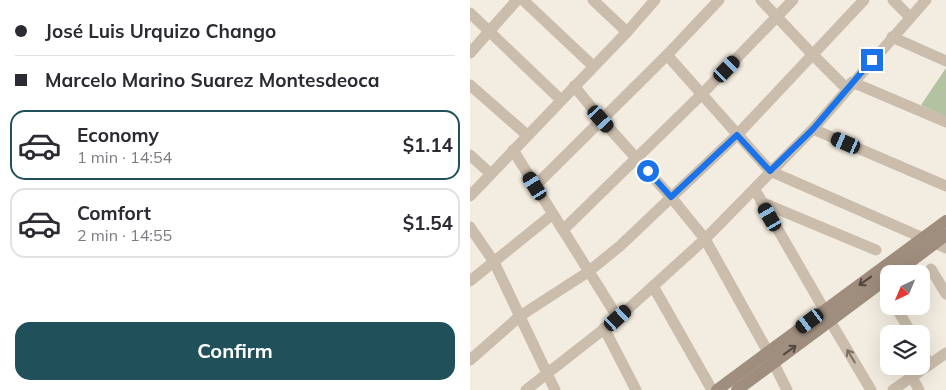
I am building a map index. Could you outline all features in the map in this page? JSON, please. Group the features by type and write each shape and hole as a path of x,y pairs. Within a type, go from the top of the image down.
{"street":[{"path":"470,53 517,0"},
{"path":"523,0 593,66"},
{"path":"593,0 626,32"},
{"path":"470,196 655,0"},
{"path":"535,186 667,55 719,0"},
{"path":"761,0 812,54 850,86 946,122"},
{"path":"563,230 702,94 793,0"},
{"path":"470,360 520,316 588,272 620,246 737,135 864,0"},
{"path":"893,0 910,17"},
{"path":"526,390 618,318 705,239 813,129 926,0"},
{"path":"470,13 560,100"},
{"path":"892,38 946,61"},
{"path":"667,55 770,171 941,246"},
{"path":"470,85 527,135"},
{"path":"574,86 705,239 771,357 787,390"},
{"path":"813,129 946,186"},
{"path":"513,150 618,318"},
{"path":"470,155 491,174"},
{"path":"755,190 871,390"},
{"path":"761,202 876,250"},
{"path":"470,281 552,214"},
{"path":"717,390 771,357 827,316 946,221"},
{"path":"470,227 494,262 555,390"},
{"path":"909,265 941,246 946,235"},
{"path":"931,269 946,294"},
{"path":"827,316 880,283"},
{"path":"653,286 712,390"},
{"path":"604,328 636,390"},
{"path":"930,364 946,353"},
{"path":"737,390 771,357"},
{"path":"894,390 915,375"},
{"path":"912,377 919,390"}],"green space":[{"path":"946,68 946,117 921,105"}],"route":[{"path":"648,171 671,197 737,135 770,171 813,129 872,60"}]}
